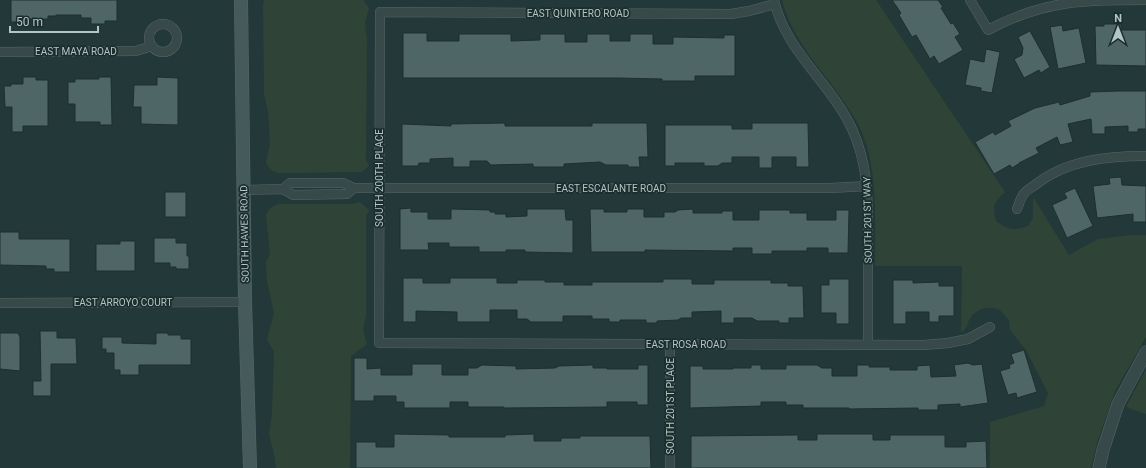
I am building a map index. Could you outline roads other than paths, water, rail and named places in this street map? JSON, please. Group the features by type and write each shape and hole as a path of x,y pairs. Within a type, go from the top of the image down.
{"main road":[{"name":"SOUTH HAWES ROAD","path":"241,0 245,302 250,468"}],"street":[{"path":"970,0 988,30 1020,13 1048,4 1082,0 1146,0"},
{"name":"EAST QUINTERO ROAD","path":"380,12 730,14 749,11 774,2"},
{"name":"SOUTH 201ST WAY","path":"774,2 782,25 789,38 838,104 851,128 861,152 867,186 868,344"},
{"name":"SOUTH 200TH PLACE","path":"379,343 380,12"},
{"name":"EAST MAYA ROAD","path":"0,52 136,51 152,46"},
{"path":"1017,209 1023,194 1041,180 1064,169 1085,161 1107,157 1146,156"},
{"name":"EAST ESCALANTE ROAD","path":"244,190 283,189 290,183 343,183 354,188 831,188 867,186"},
{"name":"EAST ARROYO COURT","path":"0,303 245,302"},
{"name":"EAST ROSA ROAD","path":"379,343 924,345 948,343 968,339 990,326"},
{"name":"SOUTH 201ST PLACE","path":"670,344 670,468"},
{"path":"1099,468 1103,450 1118,404 1146,352"}]}
